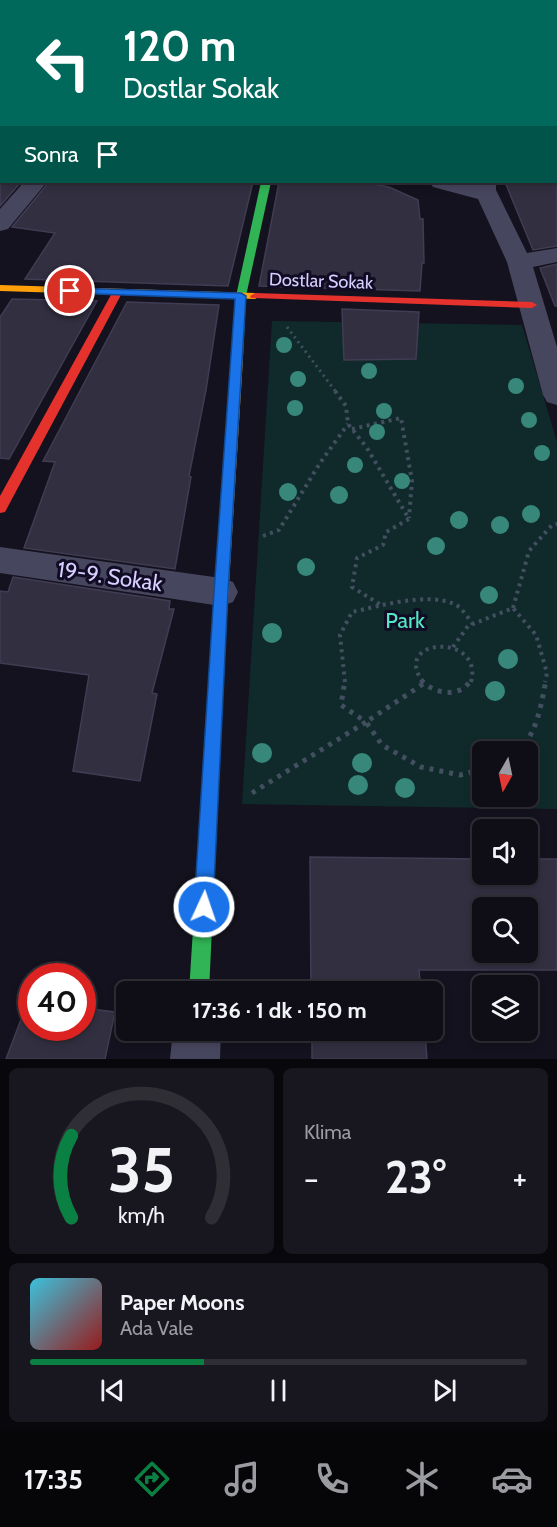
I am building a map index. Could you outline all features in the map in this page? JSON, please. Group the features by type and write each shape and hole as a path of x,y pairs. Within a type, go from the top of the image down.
{"street":[{"path":"0,224 35,183"},
{"path":"200,981 221,592 241,296 266,183"},
{"path":"449,183 487,188 519,262 557,395"},
{"path":"519,262 557,255"},
{"name":"Dostlar Sokak","path":"0,288 532,305"},
{"path":"0,508 117,293"},
{"name":"19-9. Sokak","path":"0,560 221,592"},
{"path":"195,1059 196,1041"}],"path":[{"path":"264,297 346,405 348,424 367,448 409,519"},
{"path":"352,429 401,418 410,459 412,504 409,519 386,532 383,545 357,558 352,587 382,605"},
{"path":"224,550 279,530 320,463 348,424"},
{"path":"513,608 529,551 552,525 557,524"},
{"path":"472,772 460,775 421,767 382,745 366,722 341,705 345,675 340,635 352,612 382,605 425,601 454,604 473,624"},
{"path":"453,647 468,626 513,608"},
{"path":"513,608 536,635 548,673 538,719 527,741"},
{"path":"439,645 453,647 466,655 473,668 472,679 464,689 451,694 433,691 423,684 416,671 417,658 429,647 439,645"},
{"path":"208,822 423,684"}],"green space":[{"name":"Park","path":"272,321 522,325 557,442 557,809 242,804"}],"building":[{"path":"0,183 20,183 0,206"},
{"path":"48,183 253,183 228,286 25,279 55,233 12,227"},
{"path":"279,183 367,183 389,187 418,200 420,219 423,219 424,263 422,263 420,291 259,286"},
{"path":"505,183 557,183 557,246 533,250"},
{"path":"557,264 557,306 555,306 540,268"},
{"path":"12,299 97,301 9,459 0,458 0,317"},
{"path":"127,302 219,305 175,569 24,548 55,462 43,461"},
{"path":"342,309 419,312 416,359 344,360"},
{"path":"13,577 170,601 169,609 174,609 152,693 157,694 140,781 73,771 89,675 0,663 0,591 8,592"},
{"path":"310,857 472,859 472,885 538,885 538,859 557,859 557,970 419,970 420,981 311,981"},
{"path":"96,1010 115,1012 105,1059 6,1059 18,1027 18,1041 96,1041"},
{"path":"312,1041 426,1041 427,1059 312,1059"}],"traffic: fast":[{"path":"237,358 241,296 266,183"},
{"path":"200,981 218,648"}],"traffic: slow":[{"path":"0,288 255,296"},
{"path":"218,648 237,358"}],"traffic: jam":[{"path":"0,508 117,293"},
{"path":"255,296 532,305"}],"route":[{"path":"70,291 241,296 221,592 204,907"}]}
